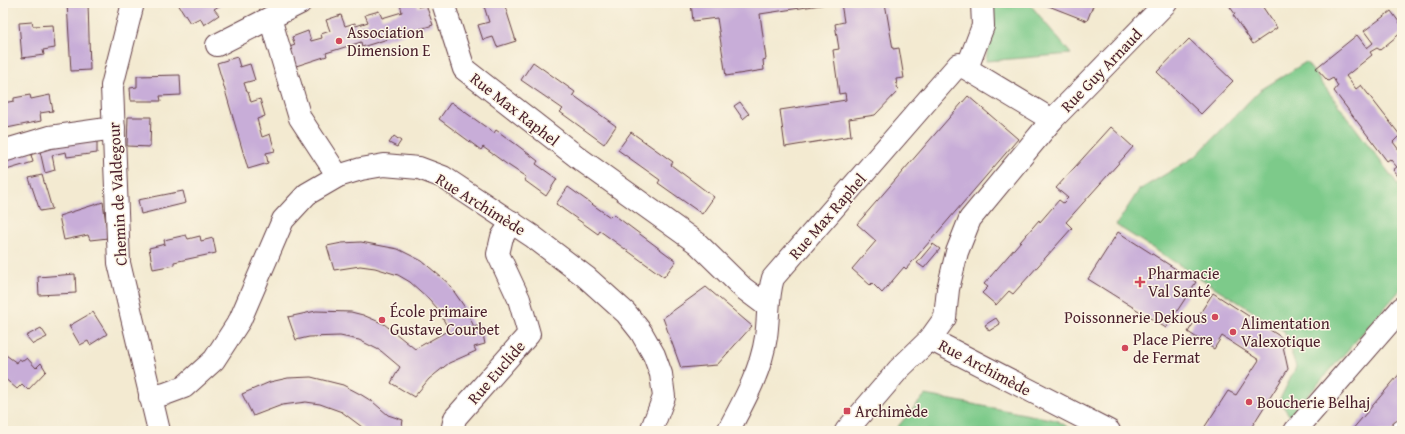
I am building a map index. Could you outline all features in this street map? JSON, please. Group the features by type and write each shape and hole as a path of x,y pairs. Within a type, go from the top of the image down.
{"street":[{"name":"Chemin de Valdegour","path":"133,3 112,86 119,263 159,431"},
{"path":"217,45 300,3"},
{"name":"Rue Max Raphel","path":"443,3 464,70 580,159 697,243 743,288 767,306"},
{"path":"930,339 945,318 948,289 957,252 970,219 1052,120 967,68 983,26 982,3"},
{"name":"Rue Guy Arnaud","path":"1052,120 1166,3"},
{"path":"270,18 300,118 338,176"},
{"name":"Rue Max Raphel","path":"767,306 768,292 773,278 959,64 967,68"},
{"path":"3,151 50,137 114,128"},
{"name":"Rue Archimède","path":"150,397 165,394 184,387 214,360 240,320 283,220 307,194 338,176 361,169 384,165 419,168 443,177 512,222 586,277 626,313 641,332 654,355 661,374 664,397 651,431"},
{"name":"Rue Euclide","path":"452,431 455,418 529,334 519,299 498,254 502,238 512,222"},
{"path":"728,431 759,369 766,336 767,306"},
{"path":"1295,431 1402,308"},
{"name":"Rue Archimède","path":"846,431 899,370 930,339 1109,431"}],"green space":[{"path":"994,3 1029,3 1071,54 986,61"},
{"path":"1306,62 1402,190 1402,288 1290,416 1279,401 1296,367 1284,331 1116,225 1139,190 1196,156 1259,91"},
{"path":"925,395 1056,420 1075,431 894,431"}],"building":[{"path":"67,3 88,3 90,70 71,71"},
{"path":"224,3 214,9 219,15 204,25 200,18 190,23 178,4"},
{"path":"416,3 418,7 426,5 433,25 362,47 361,42 326,53 327,56 293,67 287,48 295,45 292,37 308,31 311,41 322,38 321,34 330,31 326,20 341,15 345,26 355,23 356,26 368,22 365,15 379,11 382,18 402,12 400,4"},
{"path":"483,3 504,3 516,41 497,47 493,37 483,40 478,25 489,22"},
{"path":"691,3 827,4 760,14 766,59 763,60 764,70 726,76 717,18 693,21"},
{"path":"841,3 885,3 893,49 899,48 904,78 896,79 898,91 875,115 849,119 851,136 785,147 780,110 846,100 845,93 839,94 833,50 839,49 835,24 844,22"},
{"path":"1041,3 1094,3 1087,21"},
{"path":"1225,3 1260,3 1277,28 1253,44 1233,15 1235,14 1228,4 1226,5"},
{"path":"1391,11 1402,26 1402,32 1380,50 1377,48 1370,52 1372,55 1346,76 1356,89 1361,85 1400,135 1393,142 1402,154 1402,181 1393,170 1397,167 1390,159 1387,161 1334,91 1338,86 1333,78 1328,81 1316,68 1357,35 1367,48 1373,43 1364,31"},
{"path":"32,22 33,26 53,25 55,48 43,50 44,55 22,58 19,23"},
{"path":"1189,39 1233,81 1201,114 1157,72"},
{"path":"237,57 240,67 250,64 255,80 244,83 251,102 260,99 265,116 257,119 262,137 270,134 275,151 266,153 268,163 248,169 217,63"},
{"path":"533,62 575,92 573,95 616,126 604,144 560,112 563,109 521,80"},
{"path":"180,75 181,95 160,96 161,101 131,101 130,88 137,87 137,76"},
{"path":"30,95 31,99 50,95 53,111 40,113 41,121 7,128 3,103 14,101 14,98"},
{"path":"968,96 1018,139 906,269 904,267 882,293 872,283 870,285 852,269 876,241 857,224"},
{"path":"451,102 494,133 496,130 517,145 538,161 536,164 557,179 546,196 524,180 526,177 483,147 481,150 439,119"},
{"path":"740,102 749,114 743,119 734,106"},
{"path":"128,117 151,117 150,147 127,146"},
{"path":"1111,127 1133,147 1066,222 1072,228 1013,294 1009,291 996,305 982,293 988,287 984,284 1039,220 1040,222 1059,200 1063,203 1068,198 1056,188"},
{"path":"631,132 673,162 671,165 714,197 702,214 658,183 660,180 618,150"},
{"path":"97,136 97,153 67,157 66,152 52,155 55,170 45,173 39,147"},
{"path":"394,136 401,141 397,147 389,143"},
{"path":"30,151 33,162 3,171 3,157"},
{"path":"42,175 52,209 40,211 29,178"},
{"path":"568,187 610,217 613,214 676,261 664,277 600,231 598,234 556,204"},
{"path":"183,191 186,203 141,214 138,200"},
{"path":"103,202 108,238 90,240 88,235 64,240 59,216"},
{"path":"1118,232 1196,282 1166,328 1088,279"},
{"path":"186,235 188,239 200,236 201,241 213,238 216,253 174,262 174,265 153,269 149,248 165,244 164,240"},
{"path":"361,242 398,249 422,261 448,283 466,309 474,327 481,325 485,344 474,347 476,351 449,363 429,379 414,397 391,383 400,367 381,351 359,340 340,336 309,337 296,340 288,317 316,311 351,312 363,315 384,324 415,349 449,330 437,308 429,299 410,282 398,275 375,268 360,266 334,270 327,246 342,243"},
{"path":"933,244 940,249 924,268 917,263"},
{"path":"75,274 76,293 39,295 38,277"},
{"path":"706,287 752,326 717,365 681,368 663,318"},
{"path":"1213,293 1281,337 1288,369 1249,431 1202,431 1228,391 1236,395 1259,360 1222,336 1214,349 1188,332"},
{"path":"93,312 107,334 90,345 88,341 80,345 69,326"},
{"path":"996,318 1000,324 989,331 985,325"},
{"path":"41,328 47,337 33,344 26,336"},
{"path":"3,353 17,363 19,359 23,361 27,358 36,368 41,363 46,371 28,390 22,384 17,389 3,377"},
{"path":"1402,371 1402,420 1393,431 1351,431"},
{"path":"311,377 343,385 360,394 373,402 388,415 403,420 401,431 362,431 362,427 342,412 320,404 306,402 282,405 253,416 242,394 270,382 288,378"}],"place":[{"name":"Association Dimension E","path":"339,41"},
{"name":"Pharmacie Val Santé","path":"1140,282"},
{"name":"Poissonnerie Dekious","path":"1215,317"},
{"name":"École primaire Gustave Courbet","path":"382,320"},
{"name":"Alimentation Valexotique","path":"1233,332"},
{"name":"Place Pierre de Fermat","path":"1125,348"},
{"name":"Boucherie Belhaj","path":"1249,402"},
{"name":"Archimède","path":"847,411"}]}
